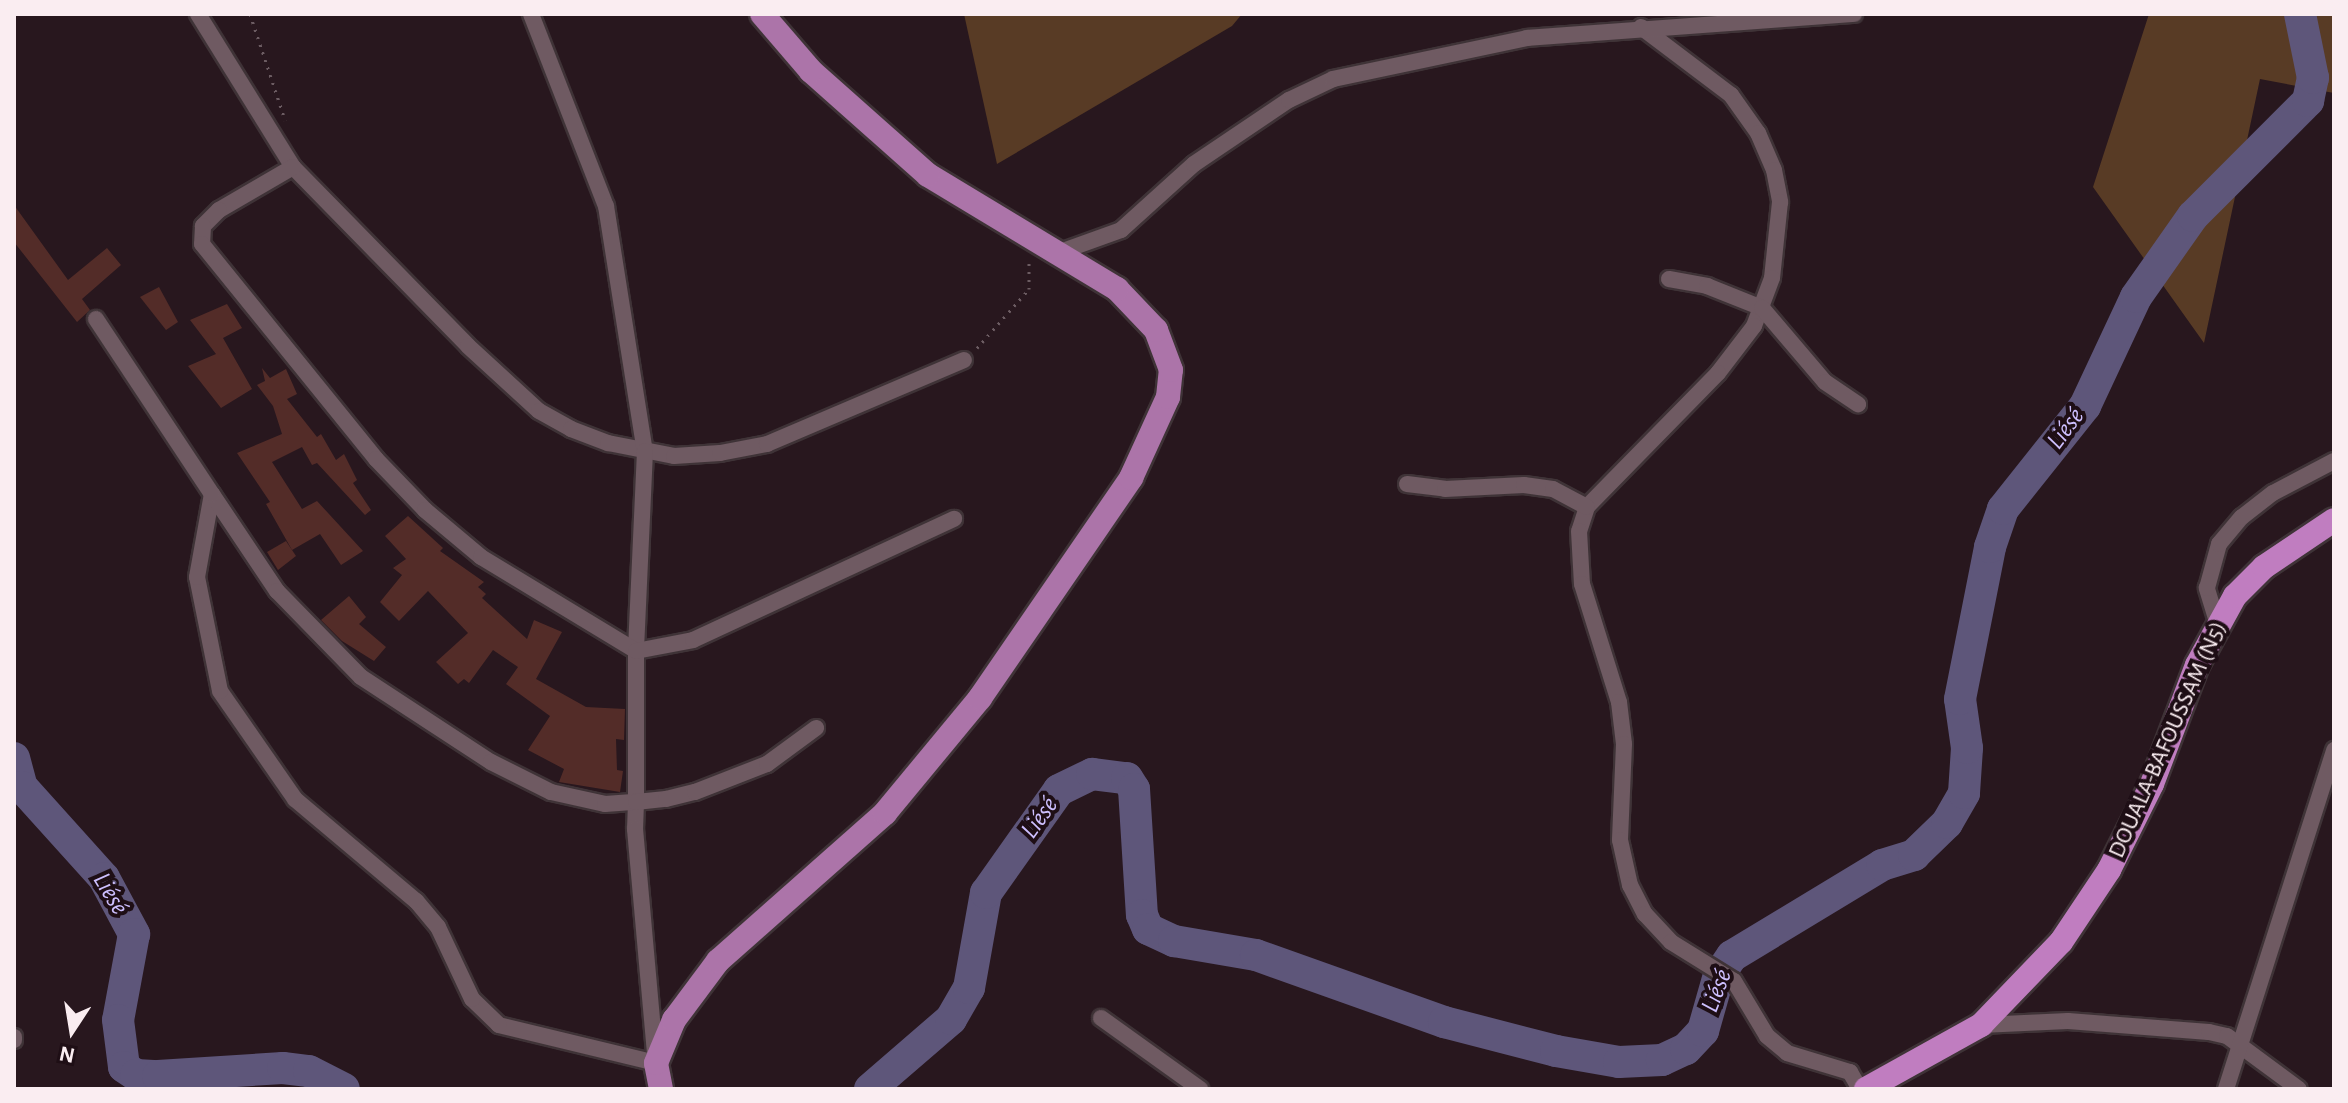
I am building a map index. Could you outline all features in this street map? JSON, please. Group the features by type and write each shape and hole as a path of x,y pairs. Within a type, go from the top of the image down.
{"highway":[{"name":"DOUALA-BAFOUSSAM (N5)","path":"1863,1089 1981,1025 2061,942 2109,870 2152,784 2218,625 2264,567 2334,520"}],"main road":[{"path":"661,1089 656,1063 674,1020 718,961 832,864 935,755 989,686 1149,444 1168,397 1168,351 1117,289 1060,252 938,182 863,122 762,14"}],"street":[{"path":"198,14 293,167 413,292 539,411 608,443 645,451 720,453 767,444 964,360"},
{"path":"212,494 197,577 210,658 220,691 275,774 338,840 416,901 438,927 472,999 499,1025 656,1063 637,891 636,651 645,451 606,206 531,14"},
{"path":"1060,252 1121,230 1217,148 1289,100 1333,79 1527,38 1641,27 1854,14"},
{"path":"1641,27 1731,95 1769,158 1780,202 1772,278 1762,308 1738,352 1587,507 1576,555 1619,702 1624,744 1620,840 1630,885 1645,914 1671,942 1734,981 1777,1044 1805,1060 1850,1072 1863,1089"},
{"path":"293,167 219,210 203,226 202,244 268,319 376,459 425,510 481,557 636,651 693,640 954,519"},
{"path":"1669,279 1707,286 1762,308 1825,382 1858,404"},
{"path":"96,319 277,591 361,677 491,762 551,792 605,804 636,802 735,780 767,764 816,728"},
{"path":"2218,625 2207,588 2219,544 2273,493 2334,461"},
{"path":"1407,484 1445,489 1524,485 1553,489 1587,507"},
{"path":"2226,1089 2243,1048 2334,750"},
{"path":"1101,1018 1200,1089"},
{"path":"1981,1025 2068,1021 2179,1027 2227,1036 2299,1089"}],"path":[{"path":"250,14 286,126"},
{"path":"964,360 1029,289 1030,235"}],"shaded area":[{"path":"964,14 1242,14 1232,26 997,164"},
{"path":"2149,14 2334,14 2334,93 2260,79 2204,343 2093,187"}],"building":[{"path":"14,205 68,280 107,248 121,265 82,299 90,310 77,322 14,242"},
{"path":"159,287 178,322 166,330 140,297"},
{"path":"227,304 242,328 223,338 252,389 221,408 188,366 216,354 190,320"},
{"path":"262,368 270,378 286,369 297,394 287,399 317,437 321,434 336,460 344,454 357,480 353,483 371,510 365,515 317,463 312,465 302,447 272,462 302,509 317,501 363,551 341,565 320,534 292,550 266,504 270,502 237,453 282,434 273,406 257,385 265,381"},
{"path":"408,516 443,548 440,551 484,582 478,587 486,594 482,598 527,639 534,620 562,632 536,679 586,707 625,709 624,740 616,739 617,770 623,771 620,792 559,782 564,769 528,750 550,716 506,684 518,667 493,650 469,683 464,679 458,684 436,662 468,633 428,591 399,621 380,602 402,575 393,568 406,559 385,536"},
{"path":"286,541 296,556 278,570 267,552"},
{"path":"349,596 366,617 359,624 386,647 374,661 342,641 321,620"}],"waterway":[{"name":"Liésé","path":"870,1089 951,1019 969,988 986,893 1059,790 1092,774 1127,778 1134,789 1142,915 1148,929 1174,941 1256,955 1444,1022 1556,1051 1619,1062 1662,1060 1686,1049 1703,1031 1719,975 1732,956 1882,865 1914,855 1947,823 1964,793 1967,748 1960,699 1990,547 2003,509 2085,406 2136,297 2193,216 2308,101 2313,78 2300,14"},
{"name":"Liésé","path":"14,758 22,787 104,878 134,934 118,1020 124,1067 136,1075 158,1076 283,1068 309,1071 344,1089"}]}
